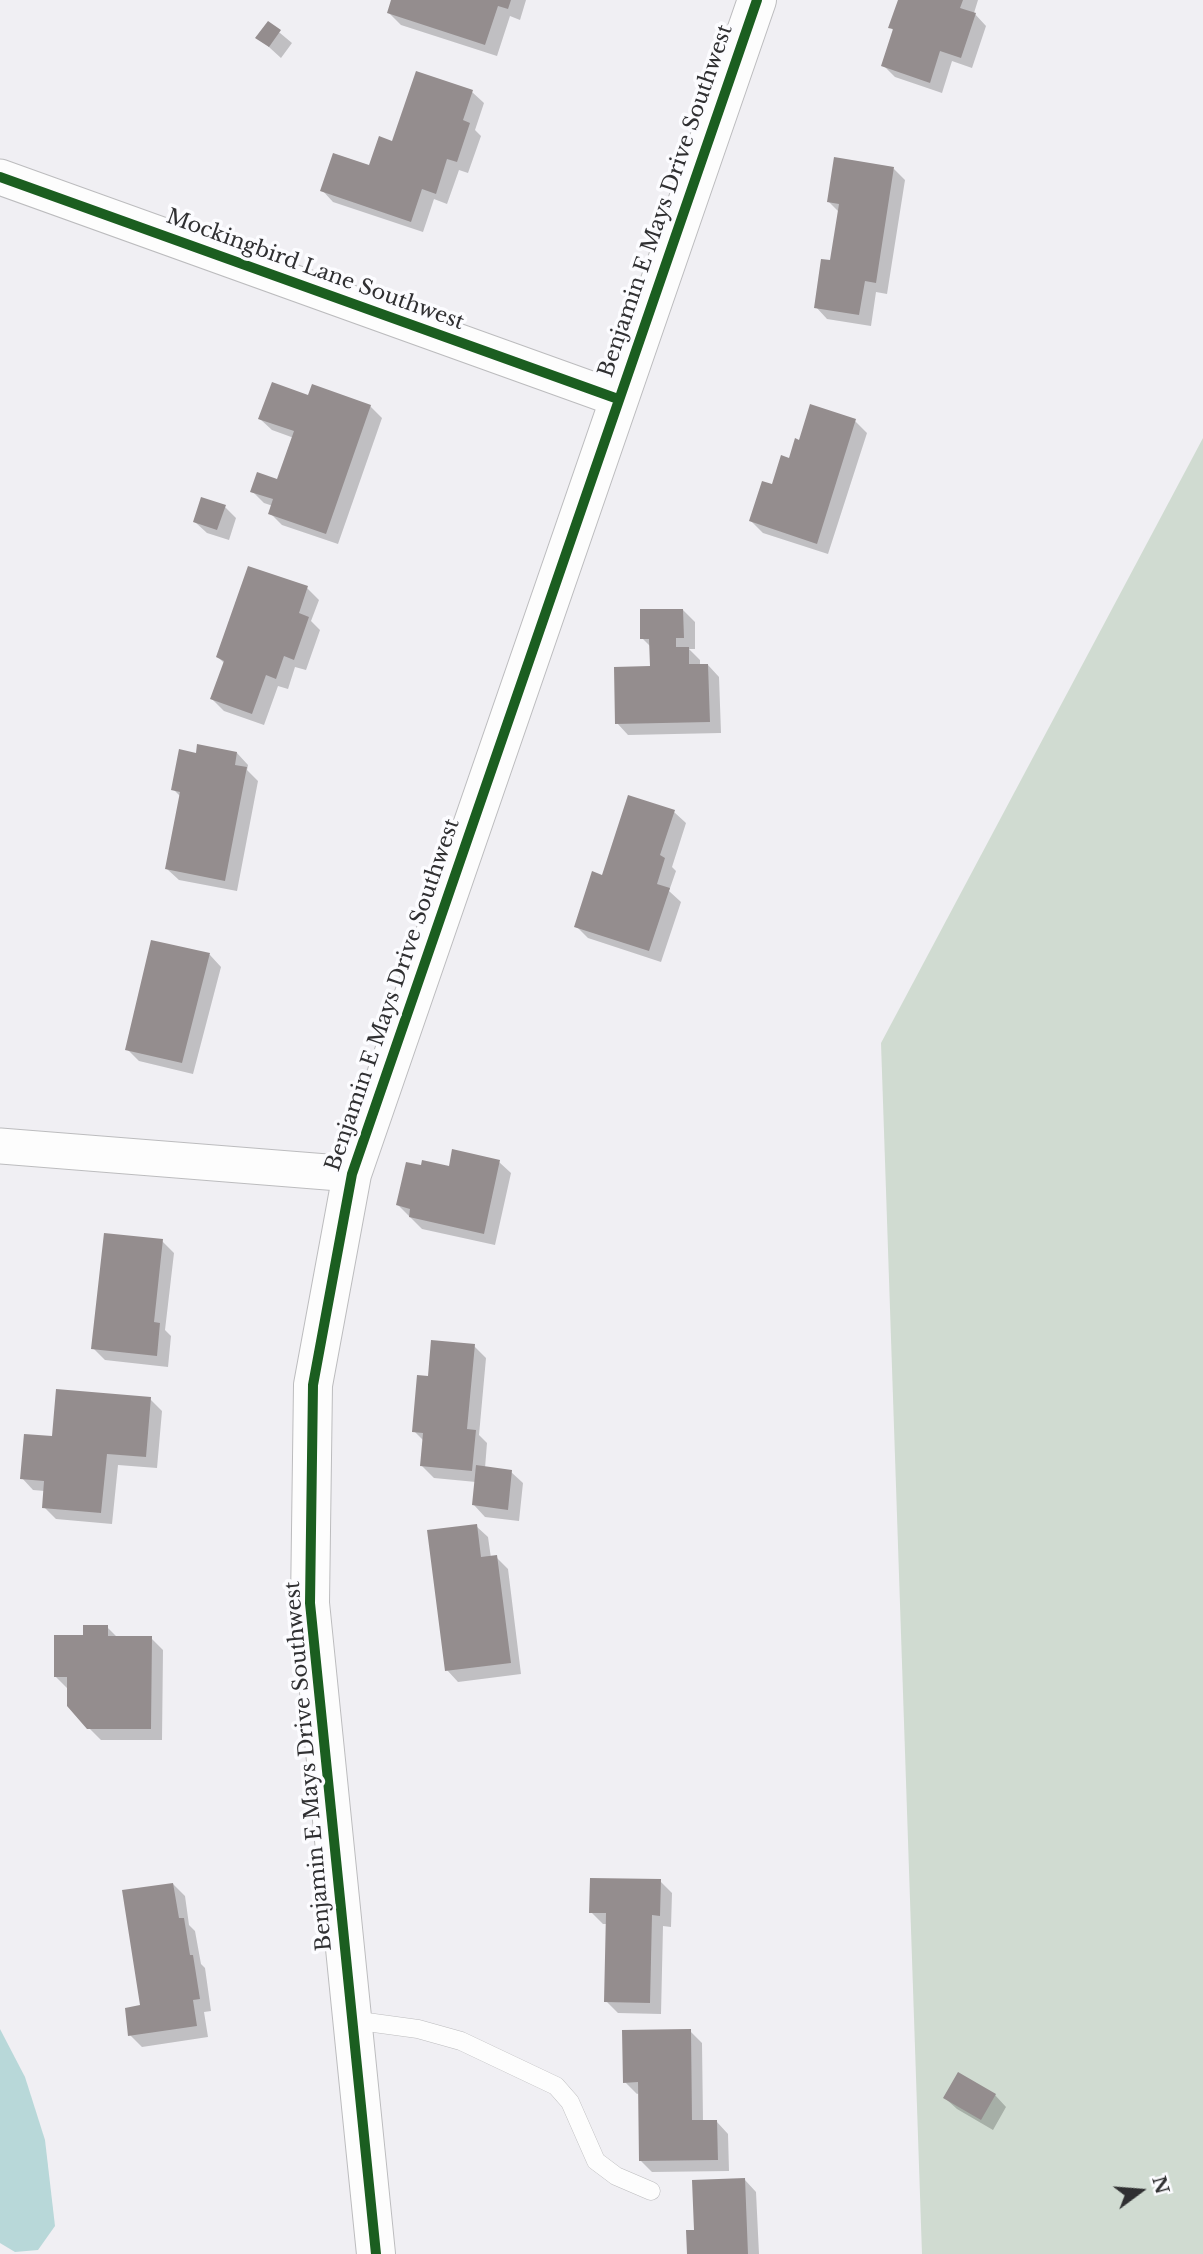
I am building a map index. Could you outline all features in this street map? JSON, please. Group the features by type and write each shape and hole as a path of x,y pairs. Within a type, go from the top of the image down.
{"street":[{"name":"Benjamin E Mays Drive Southwest","path":"376,2254 310,1603 313,1385 352,1174 757,0"},
{"name":"Mockingbird Lane Southwest","path":"0,177 618,399"},
{"path":"0,1146 352,1174"}],"lane":[{"path":"352,2020 418,2029 461,2041 556,2086 570,2102 596,2161 616,2176 651,2191"}],"shaded area":[{"path":"1203,438 1203,2254 922,2254 881,1043"}],"water":[{"path":"0,2029 25,2077 45,2140 55,2226 38,2250 15,2252 0,2243"}],"building":[{"path":"391,0 511,0 508,9 498,6 485,45 387,13"},
{"path":"898,0 963,0 960,8 976,13 961,58 940,51 930,83 881,66 893,29 888,28"},
{"path":"268,21 281,30 269,47 255,38"},
{"path":"416,71 473,90 463,120 470,123 457,162 447,159 436,194 422,189 411,222 320,191 333,153 369,165 379,136 392,141"},
{"path":"834,157 894,167 876,283 865,281 859,315 814,308 821,259 830,260 839,204 827,202"},
{"path":"272,382 308,395 312,384 371,405 326,534 268,514 273,499 250,492 257,472 277,479 294,431 258,419"},
{"path":"810,404 856,419 817,544 749,521 762,481 772,484 781,455 789,458 795,438 799,440"},
{"path":"201,497 226,505 217,530 193,522"},
{"path":"248,566 308,586 299,613 309,617 294,660 284,656 276,679 266,675 252,714 210,699 224,661 216,657"},
{"path":"640,609 683,609 684,638 676,638 676,647 689,647 689,664 708,664 710,722 615,724 614,667 650,666 649,639 640,639"},
{"path":"197,744 237,752 235,765 247,767 225,881 165,869 180,792 171,790 179,749 196,753"},
{"path":"628,795 675,810 660,855 665,858 657,884 670,888 649,951 574,927 592,871 602,875"},
{"path":"151,940 210,953 182,1063 125,1050"},
{"path":"452,1149 500,1160 484,1234 409,1217 410,1209 396,1205 406,1162 421,1165 422,1160 449,1166"},
{"path":"104,1233 163,1239 154,1322 160,1323 157,1356 91,1349"},
{"path":"431,1340 475,1344 467,1429 476,1430 472,1471 420,1466 423,1433 412,1432 417,1375 428,1376"},
{"path":"56,1389 151,1397 146,1457 107,1454 101,1513 42,1508 44,1481 20,1479 24,1434 52,1436"},
{"path":"476,1465 512,1470 508,1510 472,1505"},
{"path":"477,1524 481,1557 497,1555 511,1663 445,1671 427,1530"},
{"path":"83,1625 108,1625 108,1636 152,1636 151,1729 87,1729 67,1706 67,1677 54,1677 54,1635 83,1635"},
{"path":"590,1878 661,1879 660,1916 652,1915 650,2003 604,2002 606,1913 589,1913"},
{"path":"173,1883 179,1918 184,1918 190,1955 193,1955 200,1999 193,2000 197,2026 128,2036 125,2008 140,2005 122,1890"},
{"path":"691,2029 692,2120 717,2120 718,2160 639,2161 638,2082 623,2083 622,2030"},
{"path":"958,2072 996,2094 981,2120 943,2098"},
{"path":"745,2178 748,2254 687,2254 686,2230 694,2230 692,2180"}],"cycle path":[{"path":"376,2254 310,1603 313,1385 352,1174 757,0"},
{"path":"0,177 618,399"}]}
